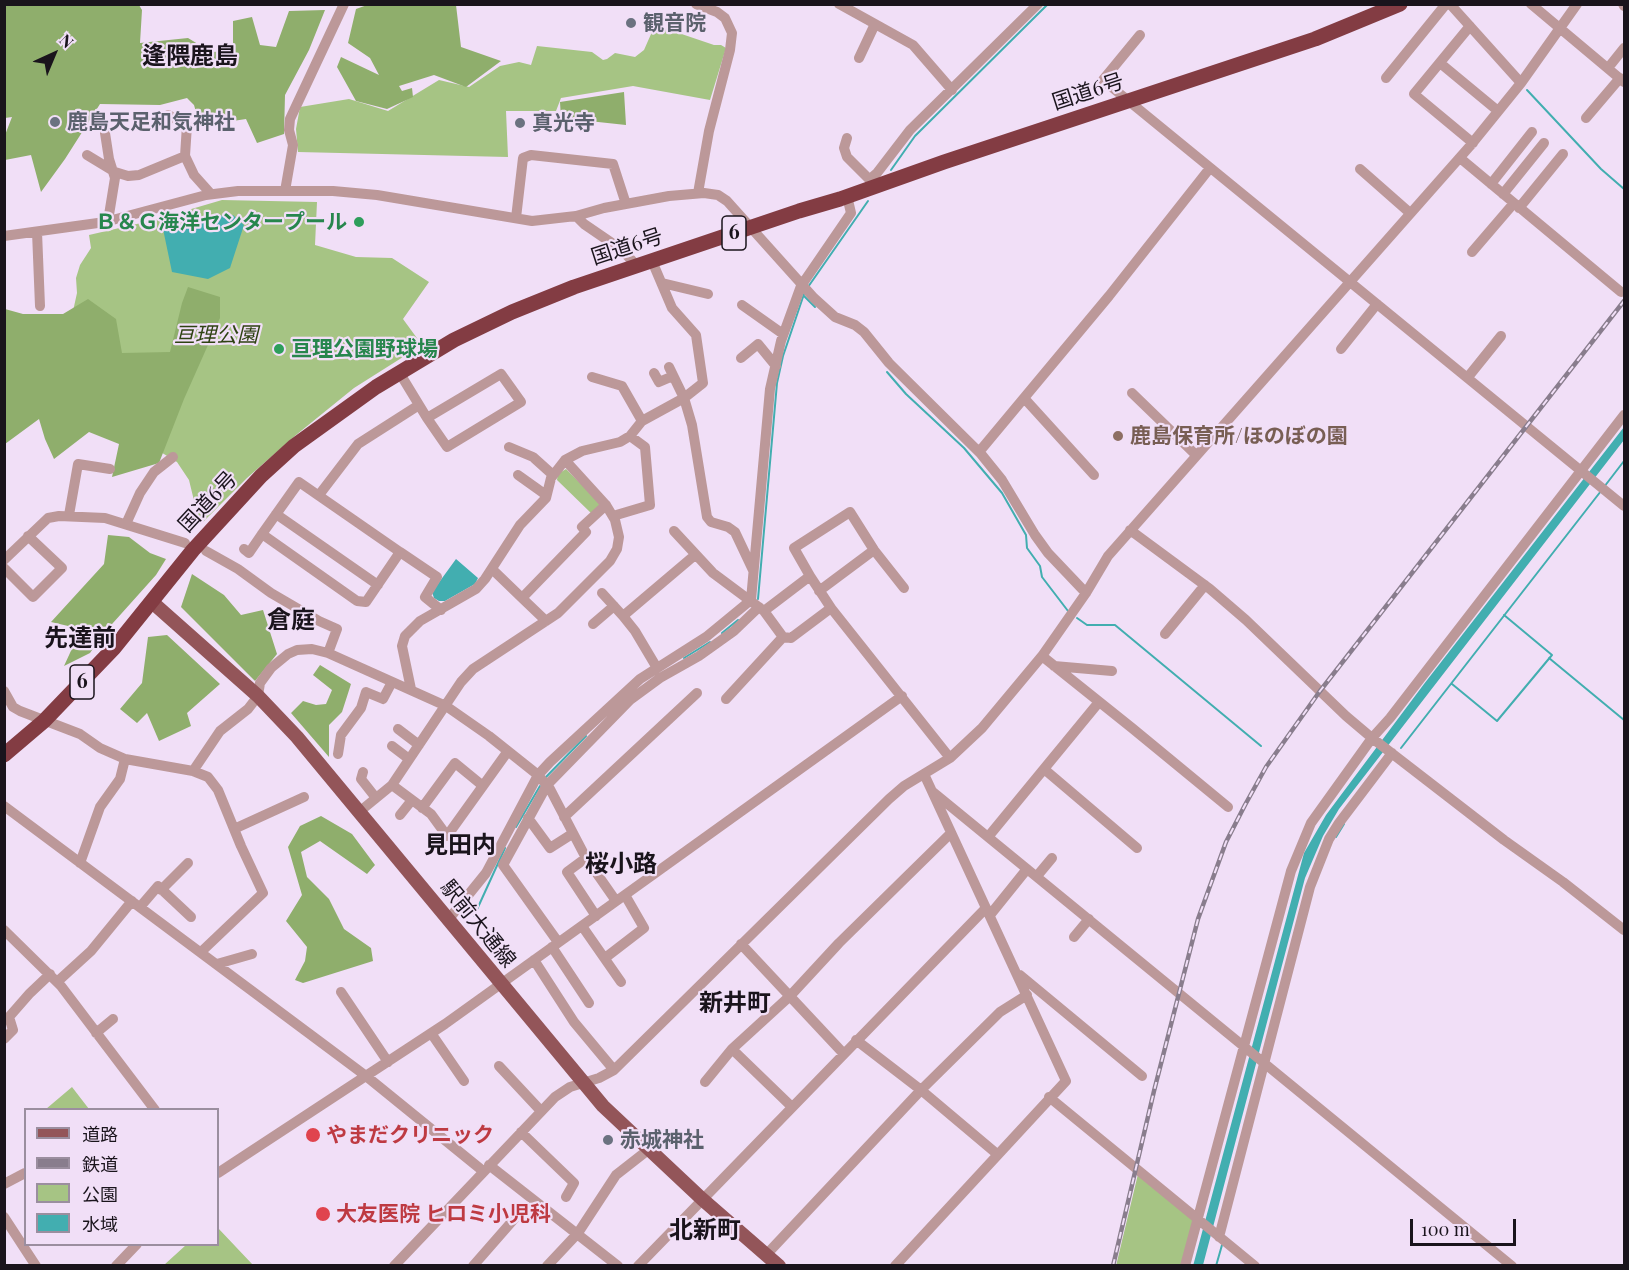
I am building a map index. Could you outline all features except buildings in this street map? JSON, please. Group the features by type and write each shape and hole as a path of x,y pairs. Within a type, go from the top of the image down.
{"highway":[{"name":"国道6号","path":"4,755 44,721 114,648 199,543 261,476 294,446 399,372 463,336 512,312 574,287 847,196 873,182 1315,39 1400,4"}],"main road":[{"name":"駅前大通線","path":"152,602 258,696 297,737 582,1083 648,1150 779,1266"}],"street":[{"path":"285,191 293,145 289,130 290,119 344,4"},
{"path":"696,4 717,12 725,18 732,33 730,50 708,130 698,193"},
{"path":"838,4 913,45 952,90"},
{"path":"847,138 844,148 847,157 873,182 877,173 910,130 1038,4"},
{"path":"1386,78 1448,4 1521,83"},
{"path":"1531,4 1622,80 1586,118"},
{"path":"394,1266 541,1111 563,1091 614,1070 904,786 950,758 982,728 1042,656 1086,593 1108,556 1473,143 1521,83 1578,4"},
{"path":"859,58 875,24"},
{"path":"1470,26 1414,94 1473,143"},
{"path":"1140,35 1103,80 1624,506"},
{"path":"1608,68 1624,48"},
{"path":"1440,63 1498,111"},
{"path":"168,115 187,124 185,156 194,175 211,194"},
{"path":"1491,184 1532,132"},
{"path":"105,133 113,171 114,191 108,221"},
{"path":"1503,194 1544,143"},
{"path":"87,155 113,171 128,176 140,175 185,156"},
{"path":"516,218 523,158 531,155 613,164 626,204"},
{"path":"1472,252 1564,155"},
{"path":"1460,158 1621,292"},
{"path":"979,452 1109,296 1210,168"},
{"path":"1360,169 1410,213"},
{"path":"4,236 108,221 211,194 238,191 333,191 377,195 532,221 576,216 626,204 698,193 718,195 727,201 801,286 835,317 855,325 864,332 889,363 979,452 1002,480 1048,553 1086,593"},
{"path":"758,606 753,571 770,389 783,334 801,286 851,213 847,196"},
{"path":"576,216 622,250 637,266"},
{"path":"37,232 40,306"},
{"path":"411,689 402,646 405,636 420,621 476,589 492,569 520,525 531,512 540,506 553,475 565,460 582,450 620,442 630,436 642,421 684,398 703,383 696,335 672,308 652,261"},
{"path":"662,283 708,294"},
{"path":"1341,349 1377,304"},
{"path":"742,305 783,334"},
{"path":"1468,377 1501,336"},
{"path":"741,358 758,344 776,366"},
{"path":"654,373 659,382 671,371 684,398 692,424 706,517 711,522 728,527 735,532 753,571"},
{"path":"399,372 427,418 447,447 521,402 501,374 427,418"},
{"path":"592,377 622,386 642,421"},
{"path":"1132,393 1196,455"},
{"path":"1024,398 1094,475"},
{"path":"319,495 358,444 419,405"},
{"path":"1185,1266 1200,1221 1295,861 1311,823 1404,699 1583,472 1624,416"},
{"path":"613,516 651,505 645,447 630,436"},
{"path":"508,447 533,457 553,475"},
{"path":"126,524 140,493 154,472 173,457"},
{"path":"359,812 392,785 461,681 473,669 546,621 565,606 610,561 617,549 620,537 613,516 606,505 565,460"},
{"path":"69,515 78,464 110,469"},
{"path":"518,475 546,495"},
{"path":"244,549 249,553 299,482 437,577 425,597 441,610"},
{"path":"522,598 586,532 582,527 606,505"},
{"path":"904,588 874,550 850,512 794,548 831,608 950,758"},
{"path":"276,514 378,585"},
{"path":"4,560 48,518 69,515 105,518 184,543"},
{"path":"1130,530 1205,585 1246,620 1346,716 1391,753 1624,930"},
{"path":"674,531 713,573 758,606 783,637 791,638 831,608"},
{"path":"262,534 357,601 366,602 400,552"},
{"path":"4,568 33,597 62,568 28,536"},
{"path":"819,591 874,550"},
{"path":"206,551 238,569 271,593 337,629 328,653"},
{"path":"623,616 695,555"},
{"path":"492,569 546,621"},
{"path":"448,920 486,873 538,775 611,704 657,668 810,576"},
{"path":"1165,634 1205,585"},
{"path":"602,593 635,631 657,668"},
{"path":"593,624 614,606"},
{"path":"589,1003 555,945 503,865 547,785 630,700 734,631 758,606"},
{"path":"726,699 783,637"},
{"path":"193,771 220,731 248,709 258,696 260,683 271,668 288,654 304,649 328,653 411,689 446,706 508,751 547,785 586,858 644,928 605,958"},
{"path":"1042,656 1228,807"},
{"path":"1054,666 1112,671"},
{"path":"338,754 340,735 361,708 366,692 382,699 392,682"},
{"path":"4,691 13,707 80,734 100,748 125,759 193,771 208,777 219,790 263,893 201,952"},
{"path":"564,817 697,693"},
{"path":"219,1172 431,1033 902,696"},
{"path":"988,837 1099,702"},
{"path":"398,729 419,745"},
{"path":"392,746 409,759"},
{"path":"392,785 431,814 447,836 508,751"},
{"path":"1218,1236 1316,870 1329,839 1339,823 1391,753"},
{"path":"80,863 100,807 120,779 125,759"},
{"path":"422,808 455,763 483,786"},
{"path":"1044,770 1137,848"},
{"path":"363,772 360,778 376,798"},
{"path":"895,1266 1066,1081 924,774"},
{"path":"933,792 1512,1266"},
{"path":"234,829 304,797"},
{"path":"400,815 412,800"},
{"path":"4,806 486,1168 578,1233 618,1266"},
{"path":"528,818 550,848 572,834"},
{"path":"705,1082 732,1049 790,996 839,943 951,833"},
{"path":"586,858 567,873 596,916"},
{"path":"1037,876 1052,858"},
{"path":"161,890 188,862"},
{"path":"638,1266 843,1053 988,911 1027,869"},
{"path":"4,1040 13,1030 9,1017 30,993 91,951 136,904 158,886 191,917"},
{"path":"1074,936 1089,919"},
{"path":"582,926 621,982"},
{"path":"4,930 54,978 153,1108"},
{"path":"741,944 843,1053"},
{"path":"217,964 252,954"},
{"path":"534,960 574,1022 614,1070"},
{"path":"1016,972 1142,1076"},
{"path":"341,992 388,1062"},
{"path":"766,1255 921,1090 1000,1012 1027,995"},
{"path":"96,1033 113,1019"},
{"path":"431,1033 464,1081"},
{"path":"856,1040 921,1090 997,1154"},
{"path":"732,1049 792,1107"},
{"path":"499,1066 541,1111"},
{"path":"1049,1097 1254,1266"},
{"path":"521,1132 574,1183 566,1197"},
{"path":"547,1266 578,1233 616,1175 648,1150"},
{"path":"4,1184 24,1174"},
{"path":"473,1266 522,1210"},
{"path":"4,1217 36,1266"},
{"path":"120,1264 124,1256 135,1246"}],"green space":[{"path":"655,25 726,48 710,100 633,86 561,98 556,111 506,111 508,157 298,152 296,129 300,107 349,99 388,111 439,80 469,87 500,66 519,62 531,65 537,46 592,52 603,60 615,53 635,57 644,50"},
{"name":"亘理公園","path":"222,200 317,202 315,245 356,257 392,258 429,282 403,319 422,345 354,388 247,478 203,522 197,513 189,480 177,462 56,388 77,293 76,278 80,265 91,248 89,235 154,220"},
{"path":"566,469 602,505 592,514 557,480 558,474"},
{"path":"72,1087 88,1108 47,1108"},
{"path":"1138,1174 1195,1220 1183,1265 1116,1266"},
{"path":"219,1229 253,1265 164,1265 185,1246 219,1246"}],"shaded area":[{"path":"370,4 456,5 461,47 501,61 466,87 434,75 399,86 402,91 412,88 413,97 387,109 356,101 337,67 341,57 379,75 370,58 348,43 356,9"},
{"path":"5,5 139,5 142,10 140,43 188,38 211,52 233,51 233,21 252,17 260,45 276,47 289,11 325,10 309,50 285,95 284,134 257,143 246,119 200,126 194,105 187,98 160,105 100,104 41,192 31,155 5,160 5,135 12,117 5,118"},
{"path":"624,92 626,125 561,118 560,102"},
{"path":"188,287 220,297 220,318 159,463 112,477 119,444 89,432 54,459 39,419 5,444 5,309 23,314 63,314 88,299 116,319 122,353 170,352"},
{"path":"108,535 129,537 150,553 166,559 156,575 104,633 90,653 64,666 81,629 51,622 104,564"},
{"path":"192,574 224,595 241,615 263,610 277,654 255,681 181,607"},
{"path":"167,635 220,684 187,713 191,726 159,741 147,713 137,723 120,709 142,683 148,637"},
{"path":"320,665 351,684 342,712 329,725 329,757 291,713 303,701 316,705 326,704 332,690 313,675"},
{"path":"321,816 352,834 375,865 367,874 320,841 301,852 307,877 329,899 344,929 371,948 373,961 303,983 295,980 305,961 307,947 286,921 302,895 288,847 300,826"}],"water":[{"path":"233,215 244,225 230,268 208,279 172,272 163,229 212,216"},
{"path":"1624,427 1624,440 1339,809 1323,836 1305,878 1203,1265 1193,1266 1304,853 1326,815 1424,684"},
{"path":"456,559 478,578 475,584 445,601 439,601 434,598 432,592"}],"waterway":[{"path":"891,170 915,136 1048,4"},
{"path":"1527,90 1601,169 1624,189"},
{"path":"808,287 868,201"},
{"path":"758,599 777,383 783,356 804,294"},
{"path":"804,296 815,307"},
{"path":"887,372 906,394 964,448 1002,493 1026,535 1027,548 1040,566 1042,577 1068,611"},
{"path":"1604,487 1624,461"},
{"path":"1401,748 1601,491"},
{"path":"1452,684 1497,721 1552,655 1504,615"},
{"path":"1077,618 1087,625 1115,625 1261,746"},
{"path":"722,633 738,620"},
{"path":"684,658 710,642"},
{"path":"1549,658 1624,720"},
{"path":"546,777 586,736"},
{"path":"516,827 540,786"},
{"path":"1336,837 1344,824"},
{"path":"474,916 505,848"},
{"path":"1216,1266 1222,1245"}],"railway":[{"path":"1113,1266 1154,1091 1198,919 1226,842 1245,805 1266,767 1320,691 1624,301"}],"place":[{"name":"観音院","path":"631,23"},
{"name":"鹿島天足和気神社","path":"55,122"},
{"name":"真光寺","path":"520,123"},
{"name":"Ｂ＆Ｇ海洋センタープール","path":"359,222"},
{"name":"亘理公園野球場","path":"279,349"},
{"name":"鹿島保育所/ほのぼの園","path":"1118,436"},
{"name":"やまだクリニック","path":"313,1135"},
{"name":"赤城神社","path":"608,1140"},
{"name":"大友医院 ヒロミ小児科","path":"323,1214"}],"district":[{"name":"逢隈鹿島","path":"190,57"},
{"name":"倉庭","path":"291,621"},
{"name":"先達前","path":"80,639"},
{"name":"見田内","path":"460,846"},
{"name":"桜小路","path":"621,865"},
{"name":"新井町","path":"735,1004"},
{"name":"北新町","path":"705,1231"}]}
